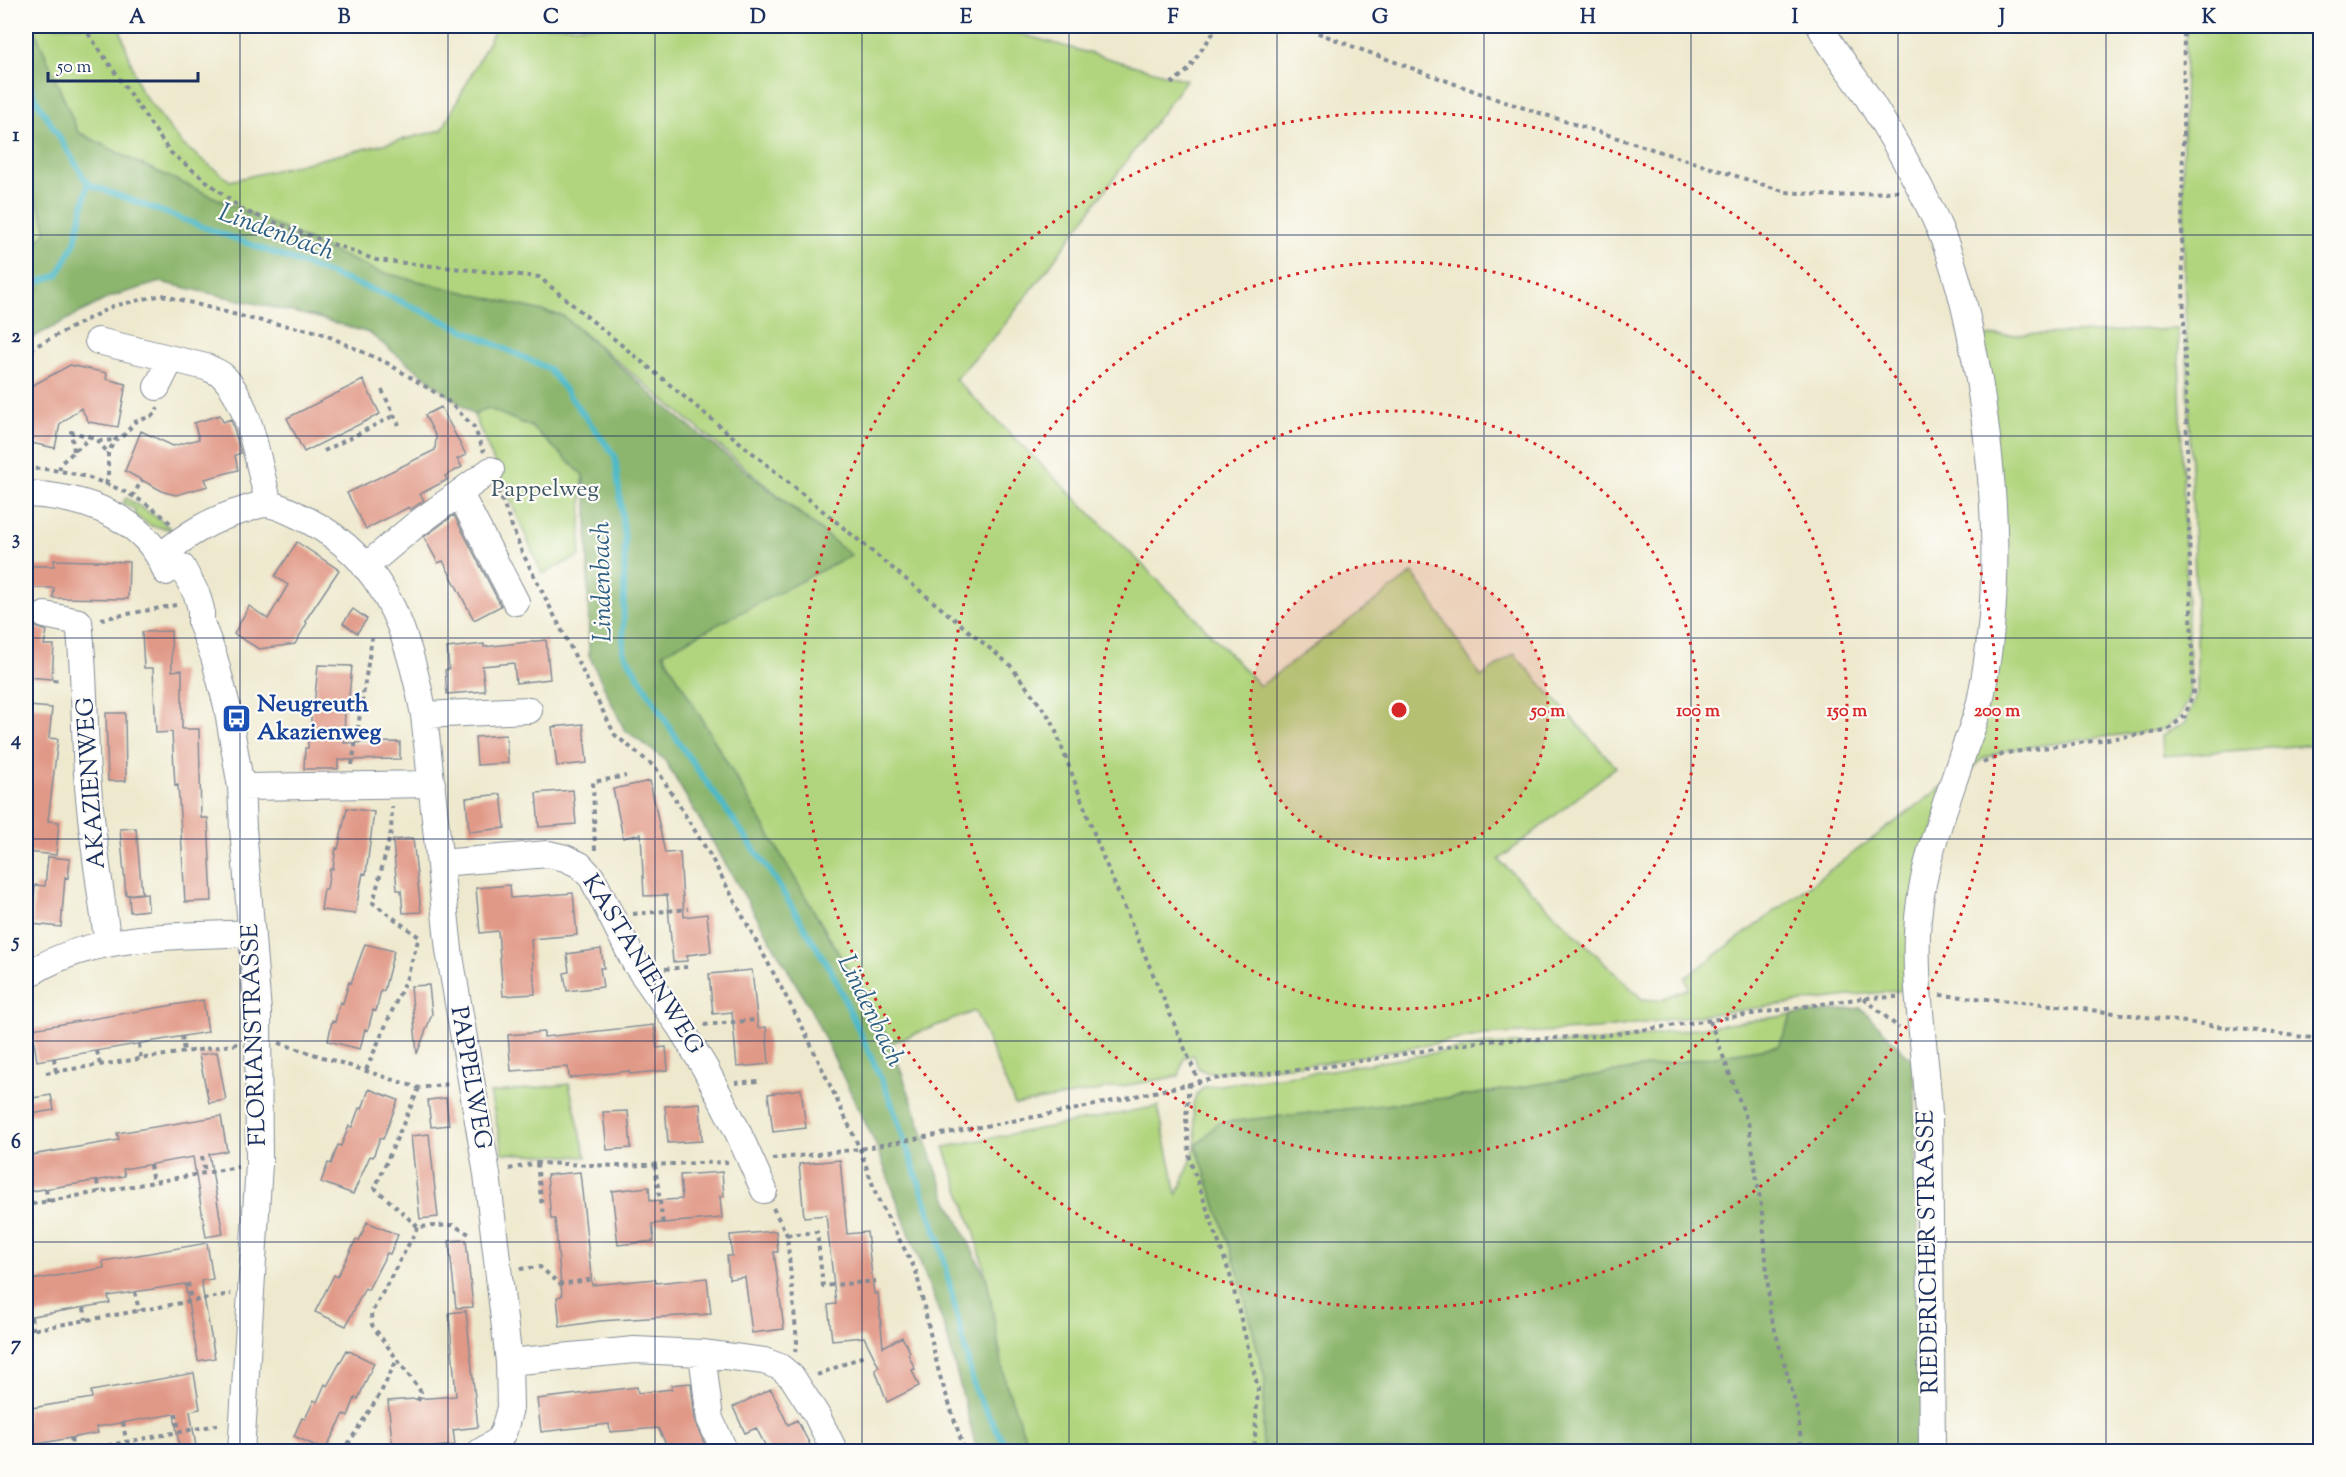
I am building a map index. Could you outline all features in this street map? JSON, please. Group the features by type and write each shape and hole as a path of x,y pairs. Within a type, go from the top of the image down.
{"street":[{"name":"RIEDERICHER STRASSE","path":"1820,26 1866,95 1920,189 1940,229 1958,276 1989,443 1996,536 1992,626 1981,701 1935,836 1923,882 1918,918 1928,996 1925,1052 1929,1117 1932,1452"},
{"path":"98,341 206,367 221,374 236,392 256,452 267,496 266,504 224,516 200,526 160,556"},
{"path":"160,394 171,359"},
{"path":"365,567 414,526 491,470"},
{"name":"FLORIANSTRASSE","path":"26,494 59,497 98,509 137,530 160,556 182,567 197,595 201,609 201,623 214,657 225,698 241,787 259,1027 259,1164 253,1290 241,1452"},
{"path":"460,494 516,602"},
{"name":"PAPPELWEG","path":"266,504 291,512 319,526 342,544 365,567 380,587 402,628 417,679 424,715 449,950 487,1174 509,1362 510,1408 496,1448"},
{"path":"45,615 80,622"},
{"name":"AKAZIENWEG","path":"80,622 90,810 108,944"},
{"path":"424,715 529,710"},
{"path":"241,787 432,784"},
{"name":"KASTANIENWEG","path":"440,862 548,854 580,865 592,878 635,963 680,1027 714,1084 764,1190"},
{"path":"26,976 66,956 108,944 154,938 252,933"},
{"path":"509,1362 606,1351 702,1353 764,1361 780,1367 795,1380 816,1414 835,1452"},
{"path":"702,1353 710,1419 724,1452"}],"path":[{"path":"83,26 170,152 244,211 376,260 539,278 1010,665 1052,721 1103,857 1199,1082"},
{"path":"1171,84 1187,71 1218,26"},
{"path":"1300,26 1499,100 1786,192 1836,196 1894,192"},
{"path":"1977,768 1984,762 2006,753 2166,731 2185,716 2193,693 2182,239 2184,26"},
{"path":"26,358 34,347 113,306 162,295 252,320 319,332 387,363 446,399 474,428 521,550 615,735 656,768 710,855 804,1030 860,1149 877,1197 916,1271 939,1373 965,1452"},
{"path":"382,390 399,425"},
{"path":"98,441 115,440 124,435 135,422 152,416 160,394"},
{"path":"324,451 395,415"},
{"path":"74,452 71,432 91,437 98,441 108,453"},
{"path":"59,471 62,463 91,437"},
{"path":"105,483 108,478 108,453 115,440"},
{"path":"132,497 142,480"},
{"path":"80,622 160,610 176,605"},
{"path":"349,785 372,638"},
{"path":"580,865 595,858 593,782 626,776"},
{"path":"366,1070 407,976 419,937 373,903 391,832 392,784"},
{"path":"611,916 688,909"},
{"path":"487,1174 537,1163 618,1166 750,1161 860,1149 1072,1110 1189,1083 1324,1067 1484,1041 1600,1036 1863,998 1928,996 2035,1003 2320,1039"},
{"path":"680,1027 755,1020"},
{"path":"1710,1021 1749,1126 1763,1220 1770,1312 1798,1413 1802,1452"},
{"path":"182,1036 184,1052"},
{"path":"46,1073 244,1042"},
{"path":"277,1043 419,1088 471,1081"},
{"path":"139,1044 141,1059"},
{"path":"97,1051 100,1065"},
{"path":"54,1058 56,1072"},
{"path":"1189,1083 1186,1119 1190,1160 1230,1275 1258,1388 1254,1452"},
{"path":"419,1088 375,1188 418,1227 453,1225 497,1260 540,1267 560,1284 595,1279"},
{"path":"202,1156 205,1173"},
{"path":"537,1163 542,1207"},
{"path":"32,1204 259,1164"},
{"path":"150,1165 153,1183"},
{"path":"655,1165 663,1224"},
{"path":"97,1180 99,1192"},
{"path":"46,1189 48,1202"},
{"path":"764,1190 787,1235 797,1342 795,1380 864,1356"},
{"path":"418,1227 371,1314 372,1325 421,1392 418,1401"},
{"path":"787,1235 817,1232 823,1286 876,1281"},
{"path":"188,1283 191,1301"},
{"path":"26,1331 253,1290"},
{"path":"135,1292 139,1311"},
{"path":"84,1308 86,1320"},
{"path":"31,1317 33,1330"},
{"path":"343,1452 380,1394 397,1360"},
{"path":"176,1413 179,1432"},
{"path":"123,1422 126,1442"},
{"path":"71,1438 73,1451 195,1429"}],"green space":[{"path":"26,26 33,26 78,132 132,160 376,271 563,316 673,413 851,555 663,653 891,1043 945,1194 987,1280 1005,1381 1030,1451 977,1451 945,1328 876,1145 808,1004 664,759 624,729 589,655 587,504 583,475 532,427 487,408 474,415 369,333 315,317 160,282 110,297 30,339 26,344 26,253 45,233 45,226 40,209 26,189"},
{"path":"33,26 119,26 140,90 182,144 230,181 442,130 497,26 992,26 1186,80 1046,271 998,333 955,379 1186,608 1260,686 1413,573 1481,677 1514,654 1616,767 1499,860 1642,999 1659,1000 1689,988 1685,978 1942,787 1906,984 1899,991 1597,1029 1483,1035 1323,1063 1208,1073 1198,1068 1194,1055 1184,1058 1179,1076 1015,1105 975,1011 891,1043 663,653 850,555 563,316 376,271 132,160 78,132"},
{"path":"2186,26 2320,26 2320,744 2163,756 2162,735 2186,722 2197,692 2197,632 2184,274 2183,148"},
{"path":"26,189 40,209 45,233 26,253"},
{"path":"2178,329 2190,693 2181,715 2165,729 2006,750 1982,759 1968,774 1987,703 1984,336"},
{"name":"Pappelweg","path":"487,408 532,427 583,475 580,556 542,574 474,415"},
{"path":"126,498 171,529 151,526 134,515 136,510 123,503"},
{"path":"1861,1008 1914,1062 1924,1451 1262,1451 1265,1378 1238,1272 1196,1146 1218,1123 1465,1096 1779,1046 1792,1015"},
{"path":"1792,1015 1779,1046 1465,1096 1218,1123 1238,1272 1265,1378 1262,1451 1030,1451 1005,1381 987,1280 975,1234 944,1147 1158,1106 1177,1195 1195,1147 1194,1099 1205,1087 1325,1071 1484,1045 1600,1042"},
{"path":"569,1084 586,1157 503,1153 490,1093"}],"building":[{"path":"70,365 107,373 106,379 126,384 118,427 89,422 81,408 60,424 55,448 26,442 26,389"},
{"path":"363,380 380,414 304,452 287,418"},
{"path":"441,407 466,455 457,459 462,467 445,476 447,480 420,494 424,500 410,510 409,507 366,529 347,493 435,450 436,437 425,415"},
{"path":"220,415 223,422 231,419 232,422 241,453 235,455 238,470 205,479 208,486 176,495 164,492 125,471 141,431 173,446 199,439 194,423"},
{"path":"454,515 501,606 474,620 443,561 438,563 424,537"},
{"path":"297,542 339,570 305,621 307,623 295,644 259,649 234,634 249,606 268,619 288,585 275,576"},
{"path":"54,560 129,562 128,599 53,598 54,588 30,588 30,566 54,566"},
{"path":"353,609 367,619 357,633 343,623"},
{"path":"29,617 36,627 47,631 44,645 54,645 52,679 26,677"},
{"path":"171,631 172,671 182,670 182,729 199,729 201,818 208,818 212,901 185,902 178,785 175,786 172,732 156,733 153,668 144,668 142,632"},
{"path":"546,640 550,679 516,683 514,663 482,666 485,691 447,694 445,670 449,669 447,648 484,644 484,647"},
{"path":"318,665 352,666 348,707 345,707 344,743 400,742 400,759 338,760 338,769 304,769 305,748 308,748 308,728 311,728 311,707 314,707"},
{"path":"28,706 52,708 49,738 58,739 48,821 59,822 56,855 26,852 29,819 26,818 30,735 26,734"},
{"path":"106,713 125,713 126,781 108,781"},
{"path":"583,724 587,763 557,766 552,727"},
{"path":"506,735 508,763 477,765 475,737"},
{"path":"650,781 665,853 680,852 684,917 707,914 711,952 687,955 687,961 673,962 667,895 644,896 641,834 623,838 613,789"},
{"path":"573,790 576,824 539,827 536,793"},
{"path":"501,794 505,828 469,832 466,798"},
{"path":"347,808 374,812 366,874 363,873 355,914 321,910 324,889 327,889 330,869 333,869"},
{"path":"136,828 142,893 126,895 120,829"},
{"path":"413,838 421,912 403,913 401,890 397,890 393,840"},
{"path":"48,857 70,859 68,878 65,877 61,927 32,924 35,885 45,886"},
{"path":"510,885 511,898 573,893 577,935 531,939 535,994 503,996 498,931 480,933 476,888"},
{"path":"147,893 148,910 130,912 129,895"},
{"path":"365,944 394,951 384,991 381,990 376,1011 373,1010 368,1030 365,1029 360,1049 328,1041 332,1021 335,1022 340,1002 343,1003"},
{"path":"601,949 604,968 600,968 603,987 567,991 564,973 569,972 567,954"},
{"path":"752,970 758,1028 766,1027 769,1064 737,1067 732,1012 713,1014 709,974"},
{"path":"429,985 432,1014 417,1054 411,986"},
{"path":"203,1000 208,1032 37,1061 32,1029"},
{"path":"654,1025 657,1048 666,1047 668,1070 630,1074 629,1071 569,1078 568,1067 511,1071 508,1035 544,1032 544,1037"},
{"path":"217,1052 226,1100 209,1103 199,1055"},
{"path":"369,1089 398,1100 383,1139 380,1138 373,1157 370,1156 353,1194 321,1182 338,1145 341,1146 349,1126 352,1127 359,1108 362,1109"},
{"path":"801,1089 806,1128 773,1132 768,1094"},
{"path":"51,1095 54,1110 26,1115 26,1099"},
{"path":"446,1098 449,1125 431,1127 428,1100"},
{"path":"700,1103 702,1141 668,1143 665,1106"},
{"path":"628,1111 631,1148 607,1150 603,1112"},
{"path":"221,1116 227,1151 209,1154 223,1234 206,1237 193,1157 123,1169 125,1176 26,1192 26,1156 119,1140 117,1133"},
{"path":"429,1134 438,1217 420,1219 411,1136"},
{"path":"840,1160 847,1234 867,1232 874,1294 878,1293 883,1347 902,1337 910,1352 908,1354 915,1369 912,1370 919,1386 887,1402 875,1369 879,1367 864,1337 832,1340 828,1305 836,1304 826,1215 804,1217 799,1164"},
{"path":"580,1172 592,1285 655,1279 656,1283 707,1278 711,1314 600,1321 560,1327 557,1297 562,1296 555,1219 551,1219 547,1175"},
{"path":"722,1172 724,1196 720,1196 722,1218 652,1224 654,1241 618,1245 612,1191 649,1187 650,1201 682,1199 680,1175"},
{"path":"367,1222 398,1235 390,1254 387,1253 368,1290 365,1288 346,1326 315,1312 334,1275 337,1277 356,1240 359,1241"},
{"path":"776,1231 778,1252 774,1252 784,1329 752,1333 745,1277 729,1279 727,1256 732,1256 730,1235"},
{"path":"466,1240 473,1307 456,1308 449,1241"},
{"path":"207,1243 213,1279 201,1281 215,1358 198,1361 185,1284 108,1296 110,1303 26,1317 26,1281 104,1268 103,1261"},
{"path":"466,1311 478,1427 453,1430 455,1445 393,1451 388,1401 456,1396 449,1313"},
{"path":"347,1350 374,1363 358,1399 355,1398 348,1416 344,1414 325,1450 294,1436 302,1418 305,1419 314,1400 317,1402 325,1384 327,1386"},
{"path":"194,1373 200,1409 190,1411 197,1452 180,1452 174,1414 96,1427 98,1433 26,1446 26,1409 92,1398 91,1391"},
{"path":"691,1383 695,1421 708,1452 670,1452 658,1428 610,1432 609,1424 541,1432 537,1399 637,1387 638,1393 672,1389 671,1385"},
{"path":"771,1389 788,1425 797,1420 814,1452 769,1452 756,1428 745,1433 733,1407"}],"waterway":[{"name":"Lindenbach","path":"26,78 37,101 88,184 389,296 549,369 615,456 625,540 623,651 681,746 773,876 833,974 889,1096 939,1240 975,1391 1007,1452"},
{"path":"26,286 58,275 75,242 88,184"}],"place":[{"name":"Neugreuth Akazienweg","path":"236,719"}]}
